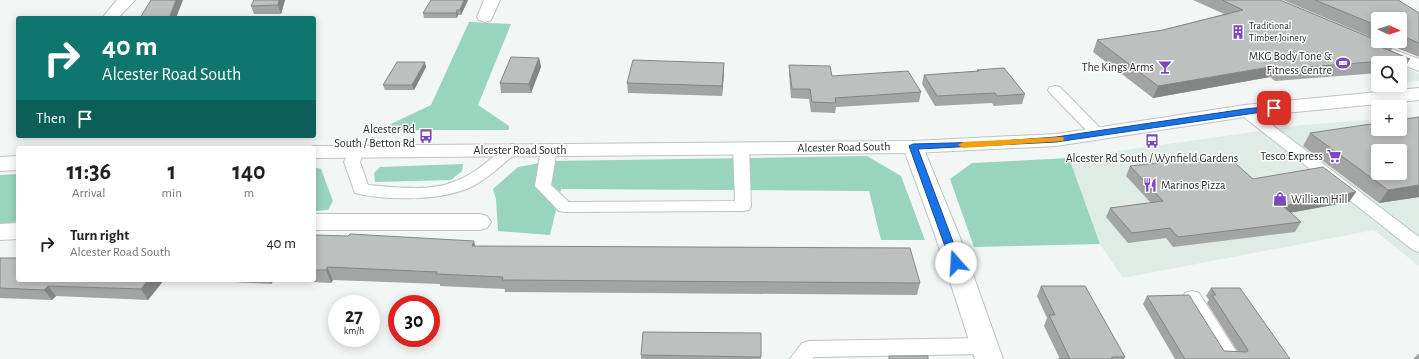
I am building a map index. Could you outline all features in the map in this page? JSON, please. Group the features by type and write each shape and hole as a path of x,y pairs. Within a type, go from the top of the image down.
{"main road":[{"path":"111,16 118,6 127,0"},
{"path":"484,18 492,0"},
{"path":"1368,44 1419,66"},
{"name":"Alcester Road South","path":"316,152 988,144 1056,140 1245,111 1419,94"},
{"path":"913,146 987,352"},
{"path":"0,164 16,163"},
{"path":"316,222 479,222"},
{"path":"0,232 16,231"}],"lane":[{"path":"1055,90 1097,133"},
{"path":"1245,111 1419,246"},
{"path":"549,150 543,186 564,207 743,206 740,148"},
{"path":"356,151 352,162 361,189 382,192 421,192 450,189 467,182 484,172 512,149"},
{"path":"1192,298 1231,359"},
{"path":"800,359 809,349 987,352"}],"shaded area":[{"path":"1407,68 1419,74 1419,81 1407,82"},
{"path":"1419,116 1419,266 1374,230 1123,278 1100,244 1069,158 1302,125 1371,120 1371,136 1407,136 1407,117"}],"green space":[{"path":"469,22 511,24 478,105 509,126 509,130 378,130 431,105"},
{"path":"867,156 901,176 925,240 881,240 869,191 561,189 550,235 498,231 496,199 493,189 518,167 551,161"},
{"path":"1069,158 1100,244 974,247 950,179 972,163"},
{"path":"463,164 462,171 451,180 375,182 374,173 380,167"},
{"path":"316,168 321,169 333,201 328,210 316,211"},
{"path":"16,174 16,221 0,225 0,175"}],"building":[{"path":"151,0 176,0 170,16 141,16"},
{"path":"254,0 279,0 278,5 251,6"},
{"path":"431,0 464,0 460,10 457,10 456,13 423,13"},
{"path":"1222,0 1280,0 1371,38 1371,48 1383,48 1403,56 1371,56 1371,62 1281,69 1276,66 1158,86 1097,40 1163,30 1243,10"},
{"path":"1315,0 1398,0 1419,13 1419,43 1407,38 1407,12 1371,12 1371,23"},
{"path":"511,57 539,58 529,84 500,83"},
{"path":"633,60 724,63 722,86 627,83"},
{"path":"397,62 425,62 412,85 383,85"},
{"path":"789,65 830,66 832,76 908,71 921,92 835,98 836,103 812,102 810,89 792,89"},
{"path":"1004,68 1025,94 997,96 995,93 937,96 924,75 979,71 977,70"},
{"path":"1419,117 1419,185 1388,190 1374,180 1407,180 1407,144 1371,144 1371,178 1310,133 1371,124 1371,136 1407,136 1407,119"},
{"path":"1227,156 1253,179 1323,167 1356,192 1283,206 1301,222 1178,237 1170,228 1132,233 1110,208 1163,201 1130,166"},
{"path":"350,234 474,241 472,246 910,248 920,283 502,280 503,277 436,274 437,272 327,267 326,270 316,270 316,235 348,236"},
{"path":"0,258 16,258 16,282 146,282 141,289 48,286 44,290 0,288"},
{"path":"1041,286 1085,286 1125,357 1112,357 1112,359 1070,359 1049,315 1055,315"},
{"path":"1211,288 1240,288 1290,359 1185,359 1147,296 1189,295 1224,351 1247,352 1248,350 1212,295 1216,295"},
{"path":"643,332 761,333 761,357 641,355"},
{"path":"889,356 928,356 928,359 889,359"}],"slow traffic":[{"path":"963,145 1060,139"}],"place":[{"name":"Traditional Timber Joinery","path":"1238,32"},
{"name":"MKG Body Tone & Fitness Centre","path":"1343,63"},
{"name":"The Kings Arms","path":"1165,67"},
{"name":"Alcester Rd South / Betton Rd","path":"426,136"},
{"name":"Alcester Rd South / Wynfield Gardens","path":"1152,141"},
{"name":"Tesco Express","path":"1334,156"},
{"name":"Marinos Pizza","path":"1150,185"},
{"name":"William Hill","path":"1280,199"}],"route":[{"path":"956,263 913,146 1056,140 1245,111 1274,108"}]}
